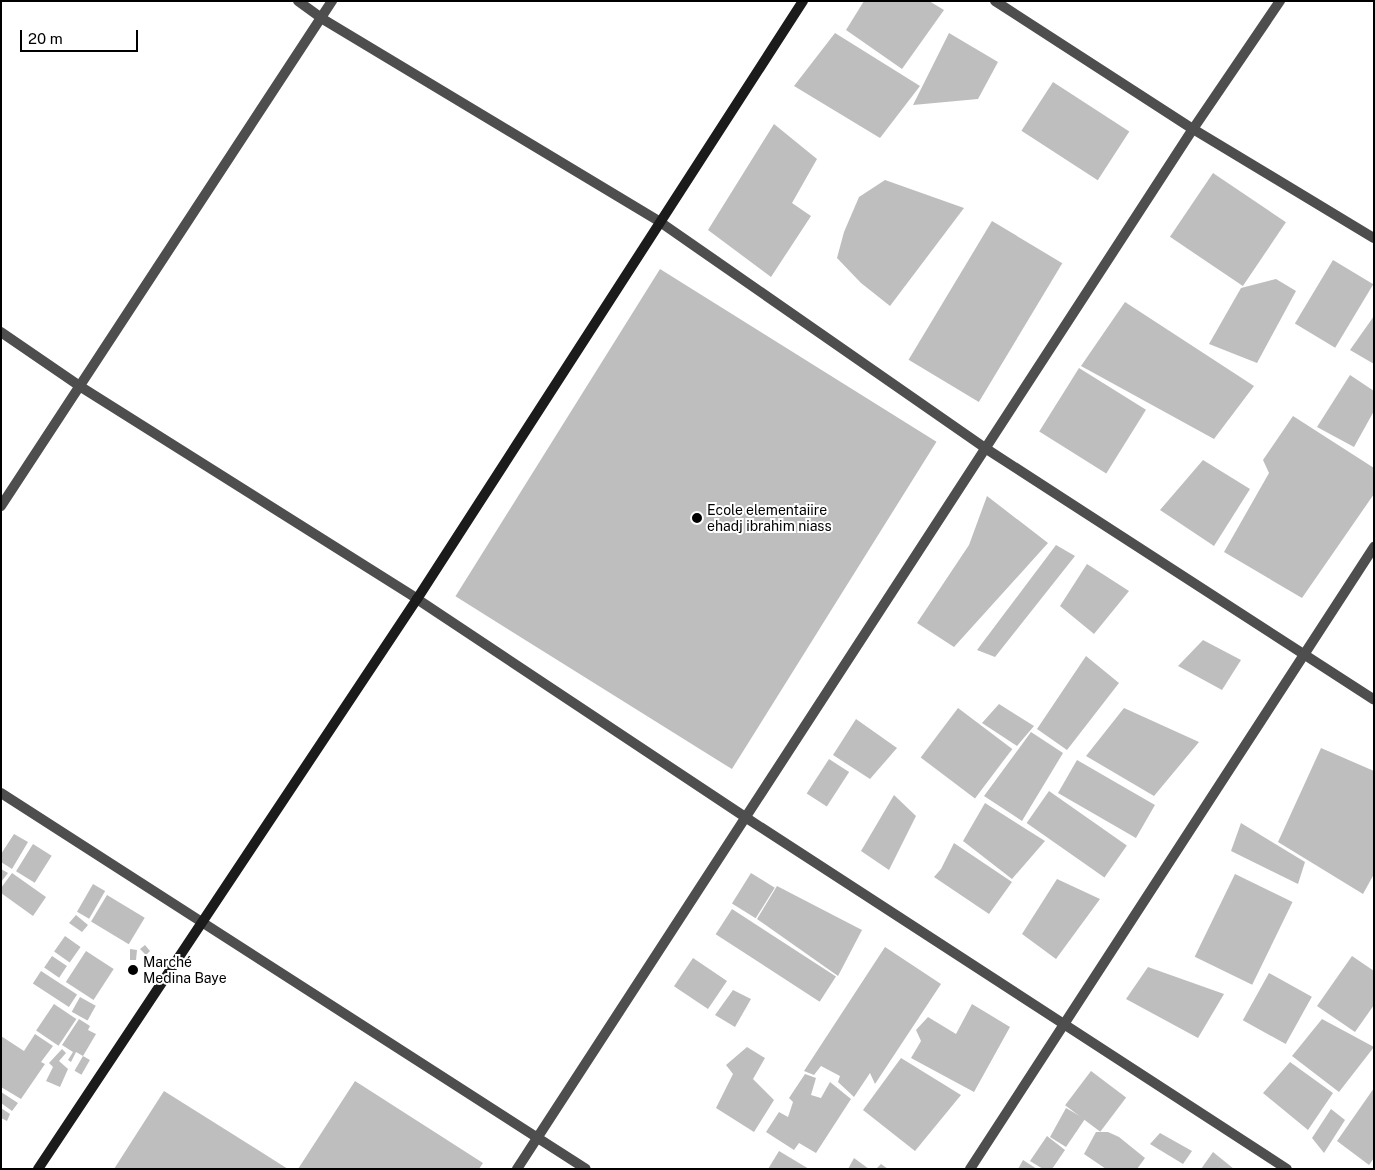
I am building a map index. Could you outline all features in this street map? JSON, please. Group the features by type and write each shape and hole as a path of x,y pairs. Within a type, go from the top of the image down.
{"street":[{"path":"298,1 322,18 660,222 985,448 1374,700"},
{"path":"1,506 81,387 332,1"},
{"path":"38,1169 416,599 803,1"},
{"path":"996,1 1193,129 1374,238"},
{"path":"517,1169 1193,129 1280,1"},
{"path":"1,332 81,387 416,599 745,818 1287,1169"},
{"path":"970,1169 1374,547"},
{"path":"1,793 586,1169"}],"building":[{"path":"864,1 929,1 944,10 902,69 846,30"},
{"path":"835,33 920,86 880,138 794,86"},
{"path":"949,33 998,62 978,99 913,105"},
{"path":"1053,82 1129,132 1098,180 1021,131"},
{"path":"774,124 817,159 792,203 811,216 771,277 708,230"},
{"path":"1213,173 1286,222 1243,286 1170,237"},
{"path":"885,180 964,208 890,306 861,283 837,258 844,232 859,197"},
{"path":"992,221 1062,263 979,402 909,360"},
{"path":"1333,260 1373,284 1335,348 1295,323"},
{"name":"Ecole elementaiire ehadj ibrahim niass","path":"660,269 936,442 732,769 455,596"},
{"path":"1276,279 1296,291 1257,363 1209,344 1241,288"},
{"path":"1125,302 1254,386 1214,439 1081,366"},
{"path":"1374,316 1374,364 1350,350"},
{"path":"1079,368 1146,410 1106,473 1039,432"},
{"path":"1350,375 1374,391 1374,411 1354,447 1317,427"},
{"path":"1293,416 1374,468 1374,494 1302,598 1224,552 1269,473 1263,460"},
{"path":"1203,460 1250,489 1214,546 1160,510"},
{"path":"987,496 1048,543 954,647 917,623 969,545"},
{"path":"1056,545 1075,556 995,657 977,650"},
{"path":"1087,564 1129,591 1094,634 1060,606"},
{"path":"1203,640 1241,660 1222,690 1178,666"},
{"path":"1086,656 1119,683 1067,750 1037,729"},
{"path":"999,704 1034,726 1017,746 982,723"},
{"path":"958,708 1012,749 975,798 921,758"},
{"path":"1124,708 1199,742 1154,796 1086,756"},
{"path":"856,719 897,748 870,779 833,755"},
{"path":"1031,732 1063,753 1022,821 984,796"},
{"path":"1321,748 1374,771 1374,874 1363,894 1278,842"},
{"path":"829,759 849,772 827,806 807,793"},
{"path":"1077,760 1155,805 1136,838 1058,793"},
{"path":"1049,791 1127,845 1104,877 1027,823"},
{"path":"894,795 916,816 889,870 861,851"},
{"path":"985,803 1045,841 1012,879 963,841"},
{"path":"1241,823 1305,862 1298,884 1231,851"},
{"path":"14,834 28,842 12,869 1,862 1,854"},
{"path":"954,843 1012,882 989,914 934,877 941,869"},
{"path":"33,844 52,856 35,883 16,871"},
{"path":"1,869 8,873 1,882"},
{"path":"12,873 46,897 33,916 1,893 1,888"},
{"path":"751,873 775,888 756,918 732,904"},
{"path":"1235,874 1293,902 1252,985 1195,957"},
{"path":"1057,879 1100,899 1056,959 1022,934"},
{"path":"93,884 105,891 89,919 77,912"},
{"path":"777,886 862,930 838,976 757,919"},
{"path":"107,895 145,918 129,944 91,922"},
{"path":"732,909 836,977 820,1002 716,934"},
{"path":"76,915 88,925 82,932 69,923"},
{"path":"65,936 81,947 70,962 54,952"},
{"path":"145,945 150,951 146,955 140,949"},
{"path":"885,947 941,984 875,1084 870,1073 854,1097 838,1082 840,1076 821,1066 814,1075 804,1071"},
{"path":"130,949 137,950 136,960 130,960"},
{"path":"86,951 114,969 94,1000 66,982"},
{"path":"52,956 67,966 59,978 44,968"},
{"path":"1352,956 1374,971 1374,1005 1355,1032 1317,1006"},
{"path":"693,958 727,981 708,1009 674,986"},
{"path":"1148,967 1224,994 1198,1038 1126,999"},
{"path":"41,971 77,994 69,1007 33,984"},
{"path":"1269,973 1312,997 1286,1044 1243,1020"},
{"path":"733,990 751,999 735,1027 715,1015"},
{"path":"80,997 96,1006 88,1021 72,1012"},
{"path":"54,1004 76,1019 58,1046 36,1031"},
{"path":"972,1004 1010,1027 974,1092 911,1058 921,1041 916,1030 928,1017 956,1034"},
{"path":"79,1019 90,1026 88,1030 96,1034 83,1056 76,1052 71,1062 68,1060 73,1052 62,1045"},
{"path":"1322,1019 1374,1047 1339,1092 1292,1056"},
{"path":"35,1034 53,1046 41,1062 45,1064 21,1099 1,1087 1,1036 24,1051"},
{"path":"747,1047 765,1058 753,1079 774,1100 754,1132 716,1108 733,1074 726,1065"},
{"path":"62,1049 66,1053 59,1061 68,1069 60,1087 46,1081 53,1067 49,1063"},
{"path":"83,1056 90,1060 81,1075 74,1071"},
{"path":"901,1058 961,1095 915,1151 863,1110"},
{"path":"1290,1062 1333,1093 1308,1130 1263,1093"},
{"path":"1091,1071 1126,1097 1100,1132 1065,1105"},
{"path":"805,1074 816,1078 811,1095 821,1098 830,1082 851,1099 816,1153 799,1143 794,1150 766,1132 779,1112 788,1117 793,1102 789,1098"},
{"path":"355,1081 483,1163 479,1169 298,1169"},
{"path":"1374,1088 1374,1158 1369,1165 1337,1141"},
{"path":"164,1091 288,1169 114,1169"},
{"path":"1,1092 18,1103 12,1111 1,1103"},
{"path":"1,1108 10,1114 7,1121 1,1118"},
{"path":"1066,1108 1085,1119 1066,1147 1050,1137"},
{"path":"1331,1109 1345,1120 1324,1153 1312,1138"},
{"path":"1096,1132 1108,1132 1119,1137 1145,1158 1137,1169 1106,1169 1084,1154"},
{"path":"1160,1133 1192,1151 1183,1164 1150,1144"},
{"path":"1047,1136 1065,1150 1052,1169 1043,1169 1030,1161"},
{"path":"779,1151 809,1169 768,1169"},
{"path":"1213,1152 1234,1169 1201,1169"},
{"path":"854,1158 869,1169 848,1169"},
{"path":"1023,1160 1037,1169 1018,1169"},
{"path":"881,1164 888,1169 876,1169"}],"place":[{"name":"Ecole elementaiire ehadj ibrahim niass","path":"697,518"},
{"name":"Marché Medina Baye","path":"133,970"}]}
